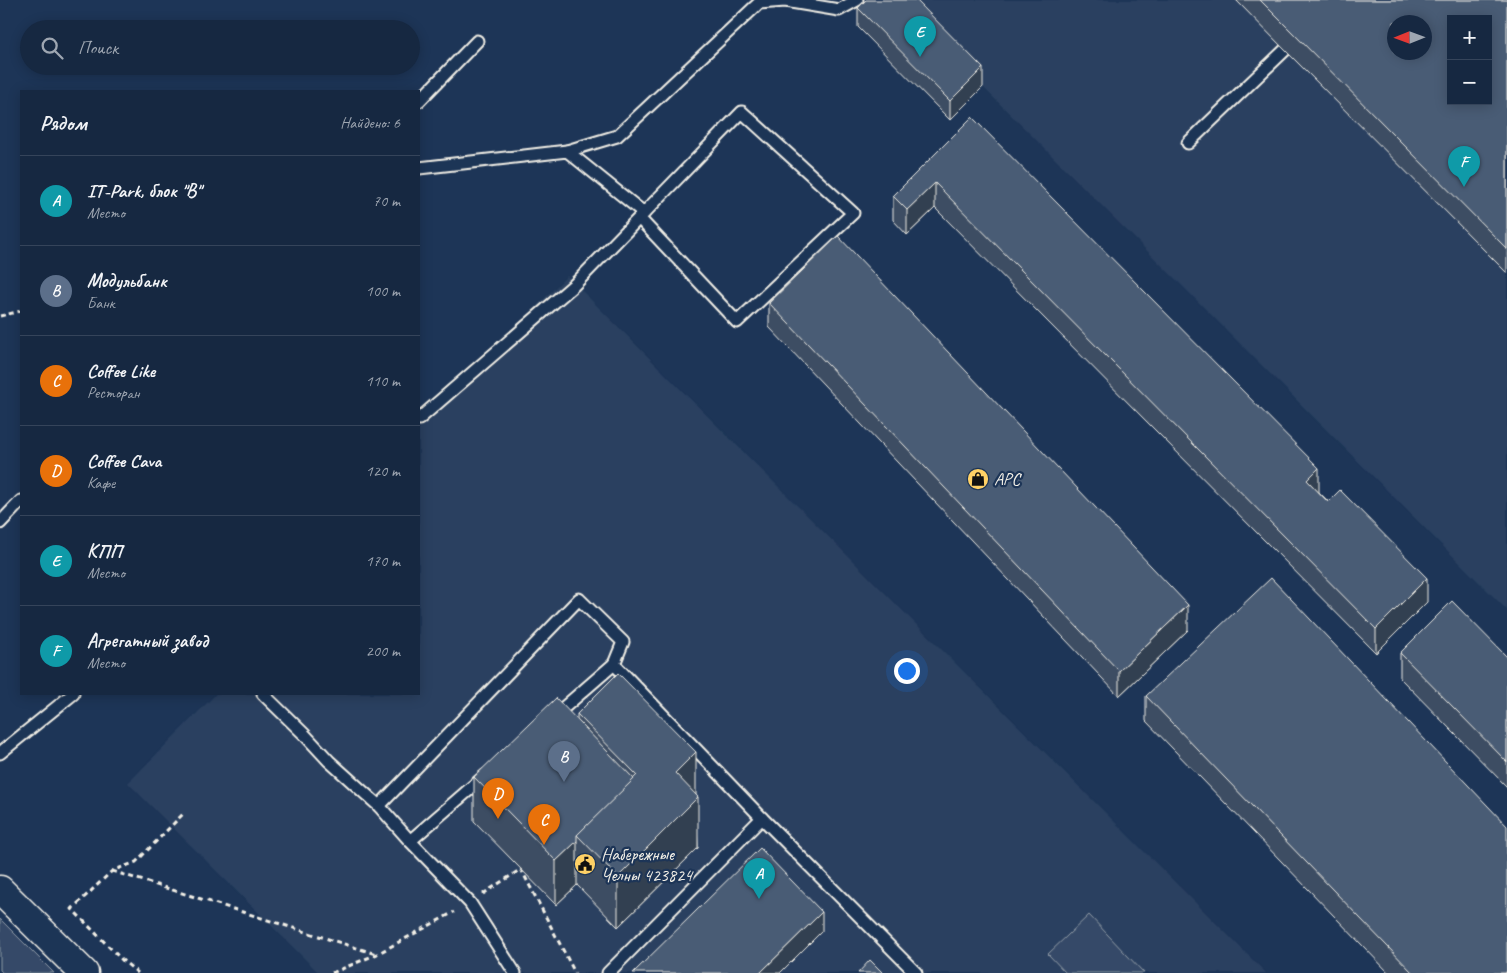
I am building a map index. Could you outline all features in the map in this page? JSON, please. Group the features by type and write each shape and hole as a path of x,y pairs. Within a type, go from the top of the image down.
{"main road":[{"path":"0,890 84,973"}],"lane":[{"path":"420,168 567,151 617,136 759,3 785,2 839,10 857,0"},
{"path":"420,100 477,41"},
{"path":"1188,143 1285,50"},
{"path":"420,418 574,285 641,215 742,112 853,213 737,322 641,215 567,151"},
{"path":"0,523 20,502"},
{"path":"379,806 579,599 623,642 614,664 546,723"},
{"path":"614,664 762,818 916,973"},
{"path":"0,753 73,695"},
{"path":"264,695 329,761 379,806 470,903 515,973"},
{"path":"410,841 493,769"},
{"path":"608,973 762,818"}],"path":[{"path":"0,316 20,311"},
{"path":"138,973 122,960 72,909 112,871 136,862 183,814"},
{"path":"332,973 377,954 470,903 521,869 575,973"},
{"path":"112,871 377,954"}],"shaded area":[{"path":"897,0 1507,0 1507,610 983,87"},
{"path":"567,276 1266,973 319,973 128,783 215,695 420,695 420,423"},
{"path":"1089,915 1144,973 1066,973 1048,954"},
{"path":"0,919 54,973 3,973 0,970"}],"building":[{"path":"866,0 916,0 983,68 950,101 858,8"},
{"path":"1260,0 1507,0 1507,249"},
{"path":"972,117 1319,468 1307,480 1328,502 1340,490 1427,578 1376,629 935,183 907,210 893,196"},
{"path":"838,236 1188,605 1119,671 769,303"},
{"path":"1271,578 1507,826 1507,971 1505,973 1413,973 1146,696"},
{"path":"1452,601 1507,657 1507,762 1400,653"},
{"path":"618,673 696,752 675,773 698,797 618,877 577,835 637,775 577,714"},
{"path":"556,698 634,779 577,835 577,841 556,861 474,777"},
{"path":"760,848 822,912 760,973 633,973"},
{"path":"870,960 883,973 858,973"}],"place":[{"name":"КПП","path":"920,57"},
{"name":"Агрегатный завод","path":"1464,187"},
{"name":"АРС","path":"978,479"},
{"name":"Модульбанк","path":"564,782"},
{"name":"Coffee Cava","path":"498,819"},
{"name":"Coffee Like","path":"544,845"},
{"name":"Набережные Челны 423824","path":"585,864"},
{"name":"IT-Park, блок \"В\"","path":"759,899"}]}
